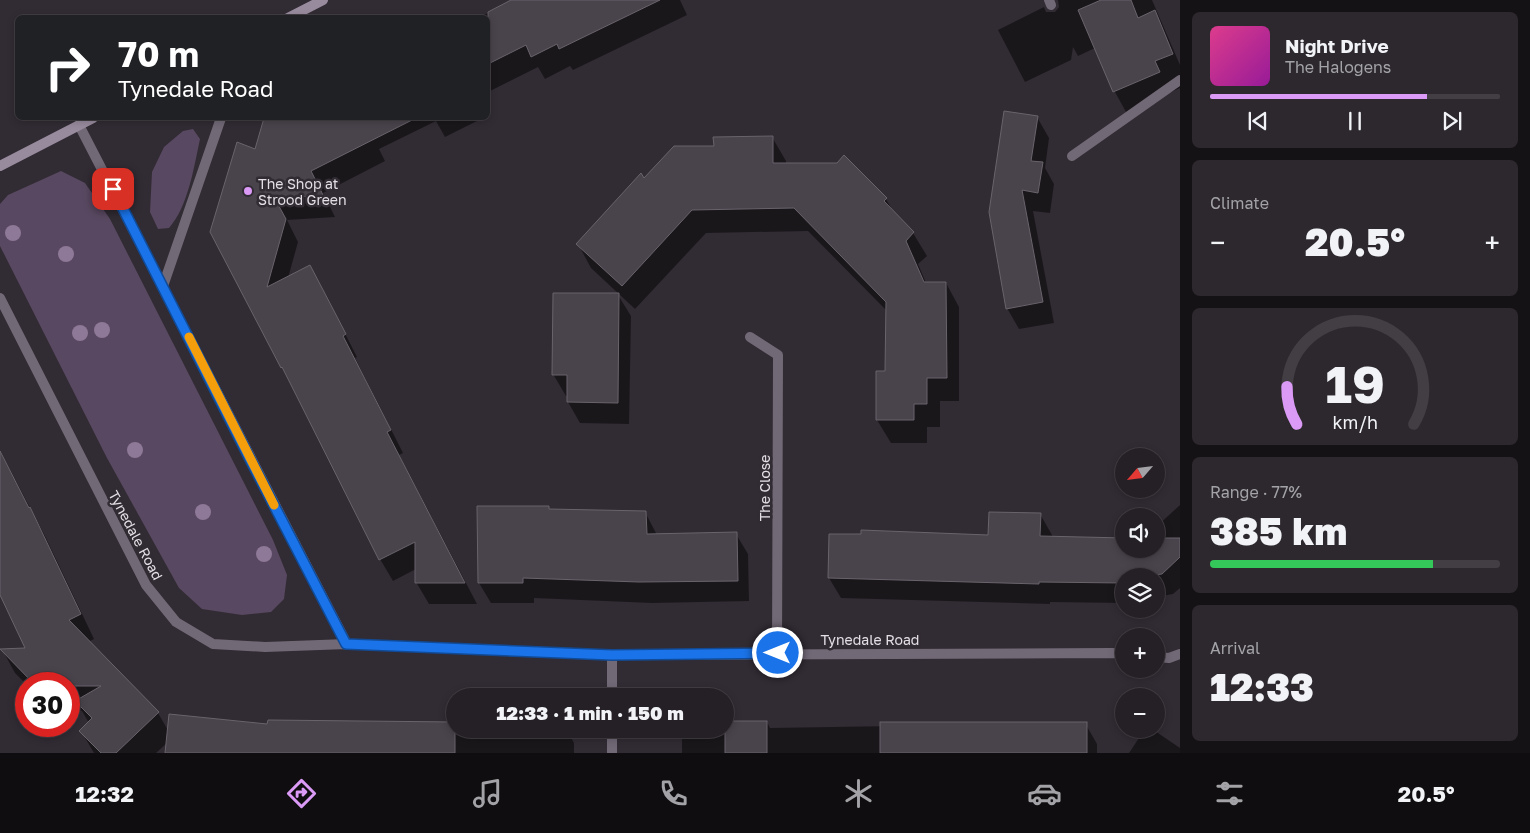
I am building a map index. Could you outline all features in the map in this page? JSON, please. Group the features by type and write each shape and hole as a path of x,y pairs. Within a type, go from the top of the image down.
{"street":[{"path":"294,15 323,0"},
{"path":"1072,156 1180,80"},
{"path":"0,166 89,120"},
{"path":"163,286 220,120"},
{"path":"79,125 346,644"},
{"name":"Tynedale Road","path":"0,298 146,585 176,622 214,644 266,647 346,644 612,655 778,653 1115,654"},
{"name":"The Close","path":"750,337 778,355 778,653"},
{"path":"1165,658 1180,654"},
{"path":"612,655 612,688"},
{"path":"612,738 612,753"}],"shaded area":[{"path":"193,129 200,139 186,198 176,219 169,228 158,229 150,212 152,172 164,147 183,131"},
{"path":"61,171 85,183 110,219 273,540 287,575 284,599 271,612 242,615 202,609 179,588 107,458 0,246 0,204 8,195"}],"building":[{"path":"511,0 660,0 559,49 557,44 531,57 526,45 490,63 490,15 488,15 488,12"},
{"path":"1101,0 1131,0 1138,18 1155,10 1173,54 1155,61 1160,72 1113,92 1078,10"},
{"path":"1004,111 1038,116 1031,161 1043,162 1038,193 1022,190 1043,302 1006,309 989,212"},
{"path":"263,120 412,120 311,171 323,195 275,199 286,219 267,287 310,265 346,334 343,336 391,430 387,432 465,583 415,583 415,542 379,560 282,367 210,232 237,142 255,149"},
{"path":"773,136 773,163 837,163 844,155 887,198 884,201 914,232 906,241 924,282 946,282 947,378 927,378 927,404 914,404 914,420 876,420 876,371 885,371 886,302 794,208 692,210 622,286 576,244 641,173 644,178 674,146 714,146 713,137"},
{"path":"553,293 619,293 618,403 567,402 567,375 552,375"},
{"path":"0,451 30,507 81,614 69,620 159,712 116,753 101,753 80,732 92,718 80,706 80,698 101,686 80,686 80,672 22,672 0,649 25,648 0,595"},
{"path":"477,506 549,506 549,509 646,511 647,534 737,532 738,581 639,582 523,578 523,583 478,583"},
{"path":"989,512 1041,513 1040,536 1115,538 1115,558 1165,558 1165,538 1180,538 1180,557 1165,571 1165,568 1115,568 1115,583 1039,582 1039,584 828,578 829,534 861,534 861,530 988,535"},
{"path":"169,714 267,724 268,720 446,722 446,738 455,738 455,753 165,753"},
{"path":"734,721 767,721 767,753 725,753 725,738 734,738"},
{"path":"880,722 1087,722 1087,753 880,753"}],"slow traffic":[{"path":"189,337 274,505"}],"place":[{"name":"The Shop at Strood Green","path":"248,191"}],"route":[{"path":"113,189 346,644 612,655 778,653"}]}
